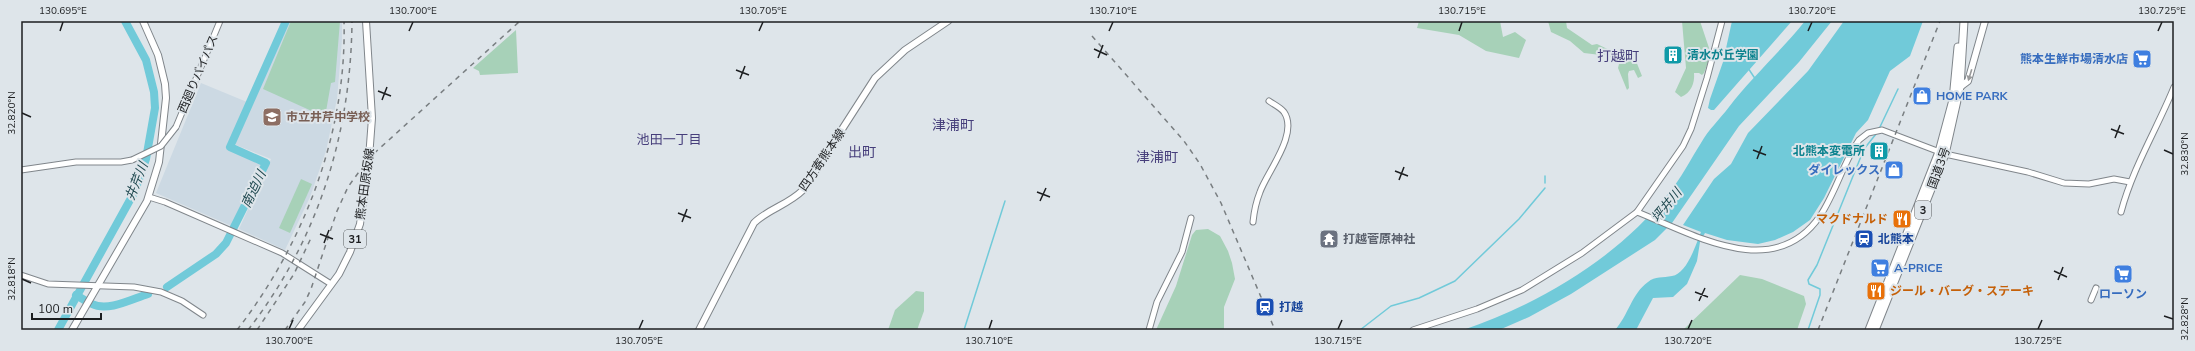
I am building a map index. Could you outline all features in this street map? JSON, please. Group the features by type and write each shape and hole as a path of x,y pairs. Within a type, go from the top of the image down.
{"highway":[{"name":"国道3号","path":"1869,330 1942,153 1955,88 1959,21"},
{"name":"国道3号","path":"1875,330 1942,153 1960,88 1964,21"}],"main road":[{"path":"72,330 95,287 149,197 160,162 166,98 158,55 143,21"},
{"name":"熊本田原坂線","path":"298,330 344,265 356,236 368,165 372,118 366,21"},
{"name":"四方寄熊本線","path":"699,330 754,223 761,216 794,199 803,190 875,78 887,65 905,50 948,21"},
{"path":"1960,88 1968,81 1985,21"}],"street":[{"name":"西廻りバイパス","path":"21,170 76,162 121,162 132,160 161,146 176,127 220,21"},
{"path":"1413,330 1480,308 1522,290 1582,253 1637,212 1682,146 1691,129 1707,78 1722,21"},
{"path":"2121,212 2130,182 2174,87"},
{"path":"1253,222 1260,191 1282,150 1286,136 1286,119 1283,111 1269,101"},
{"path":"1637,212 1726,247 1750,251 1777,248 1802,234 1820,216 1862,135 1880,130 1942,153 2028,172 2064,183 2090,184 2114,179 2130,182"},
{"path":"149,197 165,202 292,258 331,284"},
{"path":"1149,330 1157,302 1181,256 1191,218"},
{"path":"21,275 48,284 95,287 134,287 161,292 182,301 203,315"},
{"path":"2091,300 2096,288"}],"shaded area":[{"path":"290,21 342,21 342,40 337,99 326,151 310,197 285,250 239,229 271,159 236,145 236,142"},
{"path":"201,83 247,102 226,148 262,165 234,227 156,193"}],"green space":[{"path":"291,21 340,21 335,82 331,83 325,117 263,89"},
{"path":"1419,21 1500,21 1503,37 1515,32 1526,40 1519,58 1486,51 1459,35 1417,28"},
{"path":"1548,21 1566,21 1567,28 1592,45 1597,44 1622,56 1638,58 1636,61 1642,76 1638,78 1634,70 1629,71 1629,88 1627,90 1618,68 1619,64 1609,56 1584,53 1570,41 1551,32"},
{"path":"1682,21 1700,21 1711,54 1704,73 1702,75 1699,73 1694,73 1692,87 1681,97 1675,92 1686,68"},
{"path":"516,30 518,73 480,75 479,71 473,68"},
{"path":"301,179 312,184 290,233 279,228"},
{"path":"1208,229 1220,236 1228,251 1235,279 1224,307 1224,330 1156,330 1176,286 1192,235 1196,230"},
{"path":"1740,275 1762,279 1804,296 1806,304 1797,330 1683,330"},
{"path":"916,291 924,292 924,311 917,330 888,330 895,310"}],"water":[{"path":"1732,21 1792,21 1714,110 1711,110 1708,108 1710,99 1723,62"},
{"name":"坪井川","path":"1805,21 1832,21 1799,62 1739,126 1672,223 1655,240 1571,294 1529,317 1499,330 1463,330 1492,319 1548,292 1575,276 1625,239 1673,188 1711,129 1747,85"},
{"path":"1844,21 1923,21 1910,56 1890,71 1868,120 1856,133 1824,198 1810,220 1793,232 1775,240 1758,244 1727,240 1705,233 1700,242 1697,261 1687,284 1673,297 1653,298 1636,330 1615,330 1638,292 1648,282 1653,279 1672,276 1682,270 1694,251 1701,232 1683,225 1714,179 1731,164 1748,133 1808,71"}],"waterway":[{"name":"井芹川","path":"58,330 135,191 146,159 155,108 154,92 146,60 125,21"},
{"name":"南迫川","path":"167,287 216,254 226,243 266,163 230,147 286,21"},
{"path":"1748,68 1756,80"},
{"path":"1879,129 1898,89"},
{"path":"1808,330 1820,295 1820,289 1809,284 1808,280 1817,265 1864,149 1876,134"},
{"path":"1545,176 1545,183"},
{"path":"1360,330 1391,306 1419,298 1455,281 1519,219 1545,188"},
{"path":"964,330 1005,201"},
{"name":"南迫川","path":"92,304 105,307 113,306 148,294"},
{"name":"南迫川","path":"76,295 86,301"}],"railway":[{"path":"237,330 261,297 282,261 301,224 317,185 329,145 338,104 343,63 344,21"},
{"path":"248,330 273,296 294,260 326,184 337,145 345,104 350,63 352,21"},
{"path":"285,330 305,302 311,289 337,211 348,187 369,158 520,21"},
{"path":"1818,330 1940,21"},
{"path":"1092,36 1184,141 1200,164 1221,203 1275,330"},
{"path":"257,330 294,274 311,238"}],"place":[{"name":"清水が丘学園","path":"1673,55"},
{"name":"熊本生鮮市場清水店","path":"2142,59"},
{"name":"HOME PARK","path":"1922,96"},
{"name":"市立井芹中学校","path":"272,117"},
{"name":"北熊本変電所","path":"1879,151"},
{"name":"ダイレックス","path":"1894,170"},
{"name":"マクドナルド","path":"1902,219"},
{"name":"打越菅原神社","path":"1329,239"},
{"name":"北熊本","path":"1864,239"},
{"name":"A-PRICE","path":"1880,268"},
{"name":"ローソン","path":"2123,274"},
{"name":"ジール・バーグ・ステーキ","path":"1876,291"},
{"name":"打越","path":"1265,307"}],"district":[{"name":"打越町","path":"1618,56"},
{"name":"津浦町","path":"953,125"},
{"name":"池田一丁目","path":"669,139"},
{"name":"出町","path":"862,152"},
{"name":"津浦町","path":"1157,157"}]}
